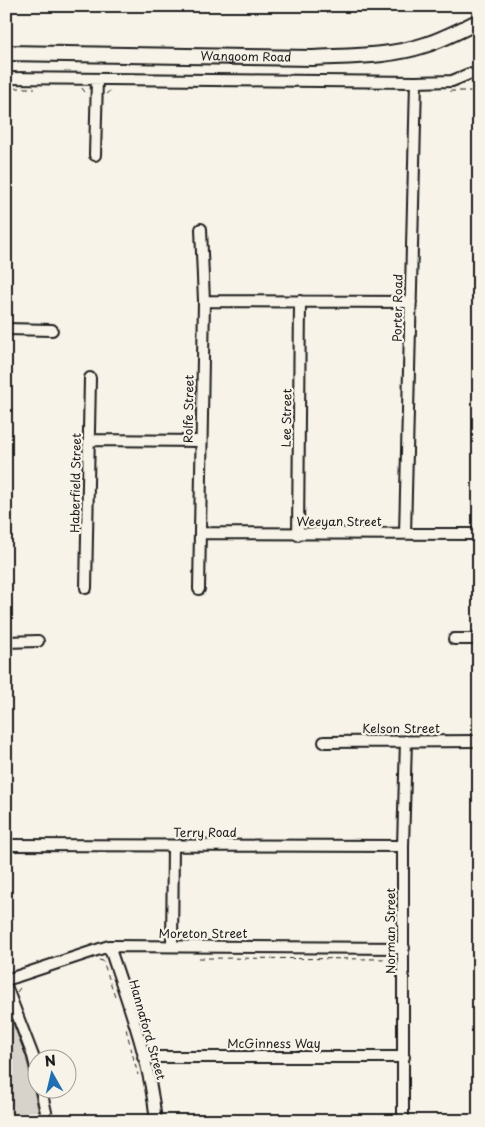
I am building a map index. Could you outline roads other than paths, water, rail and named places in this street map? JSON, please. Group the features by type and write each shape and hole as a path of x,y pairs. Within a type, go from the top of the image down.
{"street":[{"name":"Wangoom Road","path":"6,53 313,58 353,56 394,53 425,45 479,21"},
{"name":"Wangoom Road","path":"6,78 416,82 452,81 469,74"},
{"path":"95,155 97,79"},
{"name":"Porter Road","path":"405,534 416,82"},
{"name":"Rolfe Street","path":"199,589 204,301 201,229"},
{"path":"204,301 411,302"},
{"name":"Lee Street","path":"298,534 300,301"},
{"path":"6,329 52,330"},
{"name":"Haberfield Street","path":"86,588 90,378"},
{"path":"89,440 201,441"},
{"name":"Weeyan Street","path":"200,533 479,534"},
{"path":"454,639 479,639"},
{"path":"6,642 38,641"},
{"name":"Norman Street","path":"403,1121 403,846 406,741"},
{"name":"Kelson Street","path":"324,742 479,741"},
{"name":"Terry Road","path":"6,845 403,846"},
{"path":"172,846 172,946"},
{"name":"Moreton Street","path":"6,980 109,946 404,948"},
{"name":"Hannaford Street","path":"109,946 143,1057 156,1121"},
{"path":"6,986 31,1050"},
{"name":"McGinness Way","path":"143,1057 404,1057"},
{"path":"43,1100 48,1121"}]}
